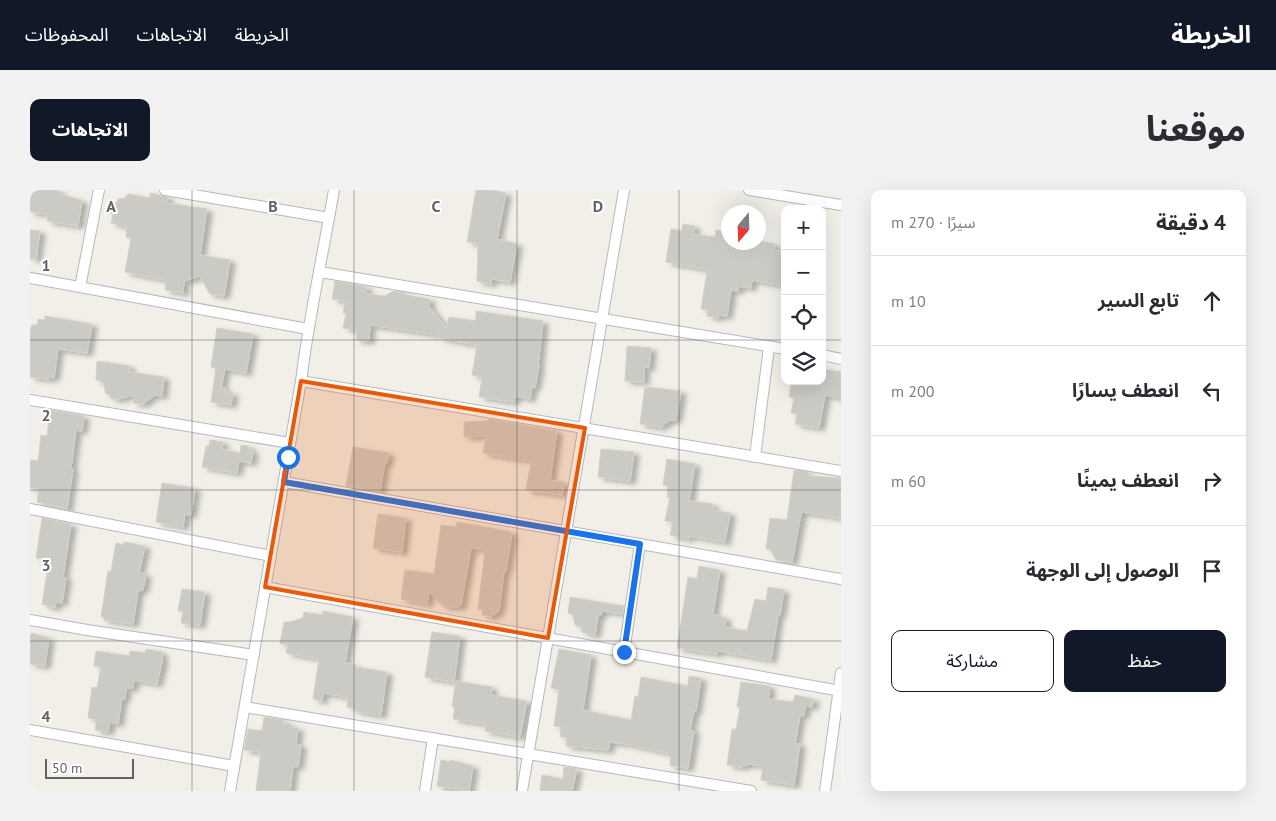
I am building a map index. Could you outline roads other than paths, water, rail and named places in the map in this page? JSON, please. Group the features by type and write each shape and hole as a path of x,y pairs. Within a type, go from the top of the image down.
{"street":[{"path":"80,287 99,190"},
{"path":"164,190 329,218"},
{"path":"230,791 284,482 308,329 334,190"},
{"path":"522,791 624,190"},
{"path":"749,190 797,194 841,205"},
{"path":"320,272 781,348"},
{"path":"30,278 308,329"},
{"path":"755,457 769,347"},
{"path":"826,357 841,359"},
{"path":"301,381 841,471"},
{"path":"30,400 290,444"},
{"path":"284,482 841,578"},
{"path":"30,509 271,556"},
{"path":"624,652 640,544"},
{"path":"265,588 840,691"},
{"path":"30,620 254,655"},
{"path":"825,791 841,673"},
{"path":"245,707 751,791"},
{"path":"30,730 234,766"},
{"path":"425,791 433,738"}]}
